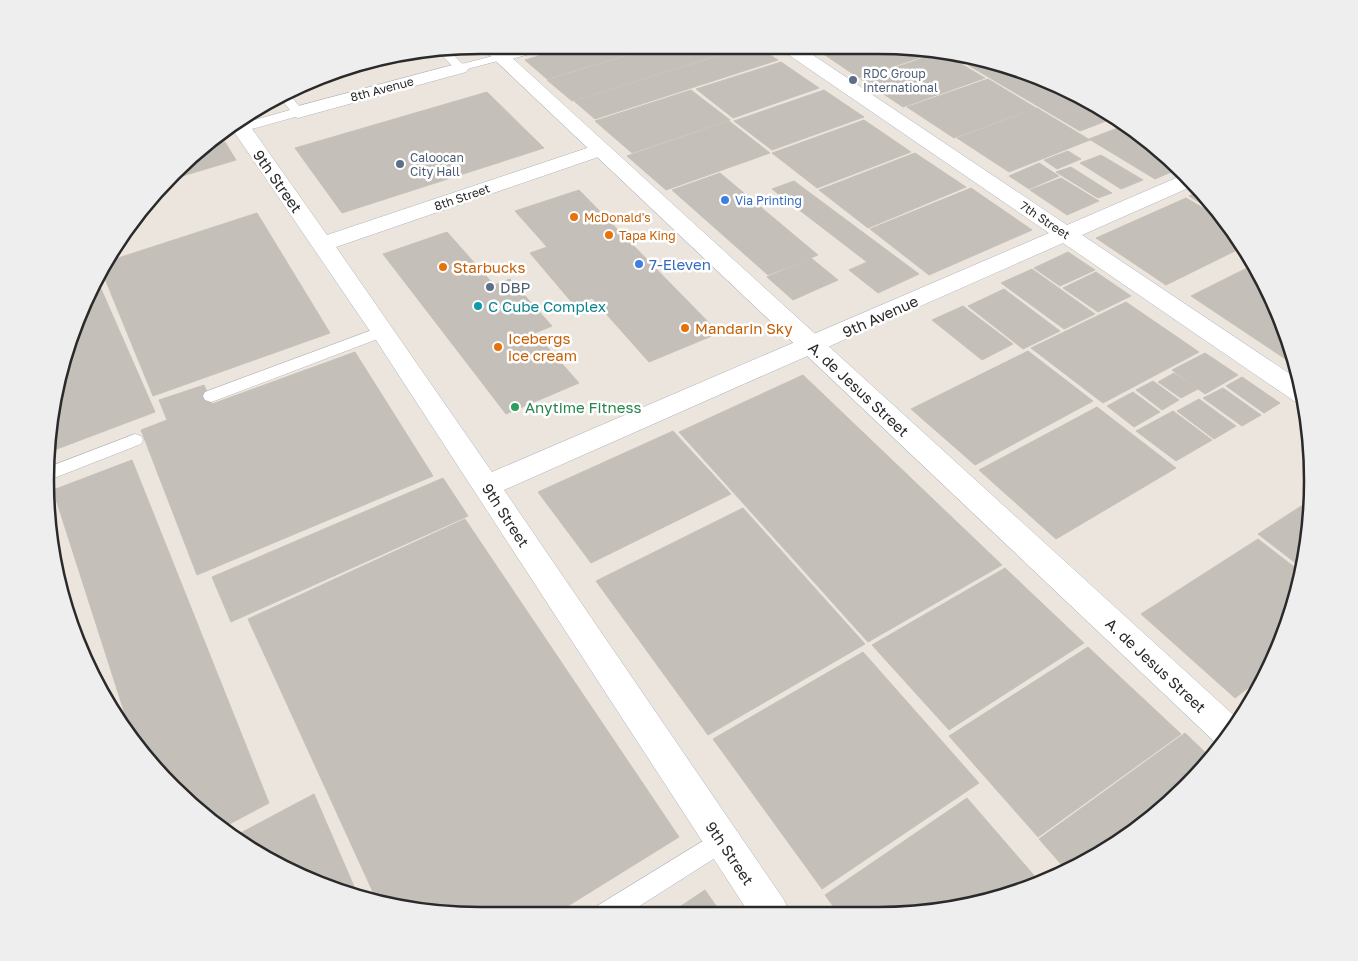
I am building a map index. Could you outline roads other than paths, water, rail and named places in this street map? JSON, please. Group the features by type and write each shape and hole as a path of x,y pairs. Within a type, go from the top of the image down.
{"street":[{"name":"A. de Jesus Street","path":"497,54 1224,729"},
{"name":"7th Street","path":"799,54 1294,389"},
{"name":"8th Avenue","path":"298,112 460,68"},
{"name":"9th Street","path":"236,131 323,244 383,331 767,907"},
{"name":"8th Street","path":"323,244 600,150"},
{"name":"9th Avenue","path":"487,486 812,346 1183,183"}],"lane":[{"name":"8th Avenue","path":"460,68 488,54"},
{"path":"448,55 460,68"},
{"path":"288,100 298,112"},
{"name":"8th Avenue","path":"246,124 298,112"},
{"path":"212,396 383,331"},
{"path":"54,472 135,440"},
{"path":"616,907 722,841"}],"place":[{"name":"RDC Group International","path":"853,80"},
{"name":"Caloocan City Hall","path":"400,164"},
{"name":"Via Printing","path":"725,200"},
{"name":"McDonald's","path":"574,217"},
{"name":"Tapa King","path":"609,235"},
{"name":"7-Eleven","path":"639,264"},
{"name":"Starbucks","path":"443,267"},
{"name":"DBP","path":"490,287"},
{"name":"C Cube Complex","path":"478,306"},
{"name":"Mandarin Sky","path":"685,328"},
{"name":"Icebergs ice cream","path":"498,347"},
{"name":"Anytime Fitness","path":"515,407"}]}
